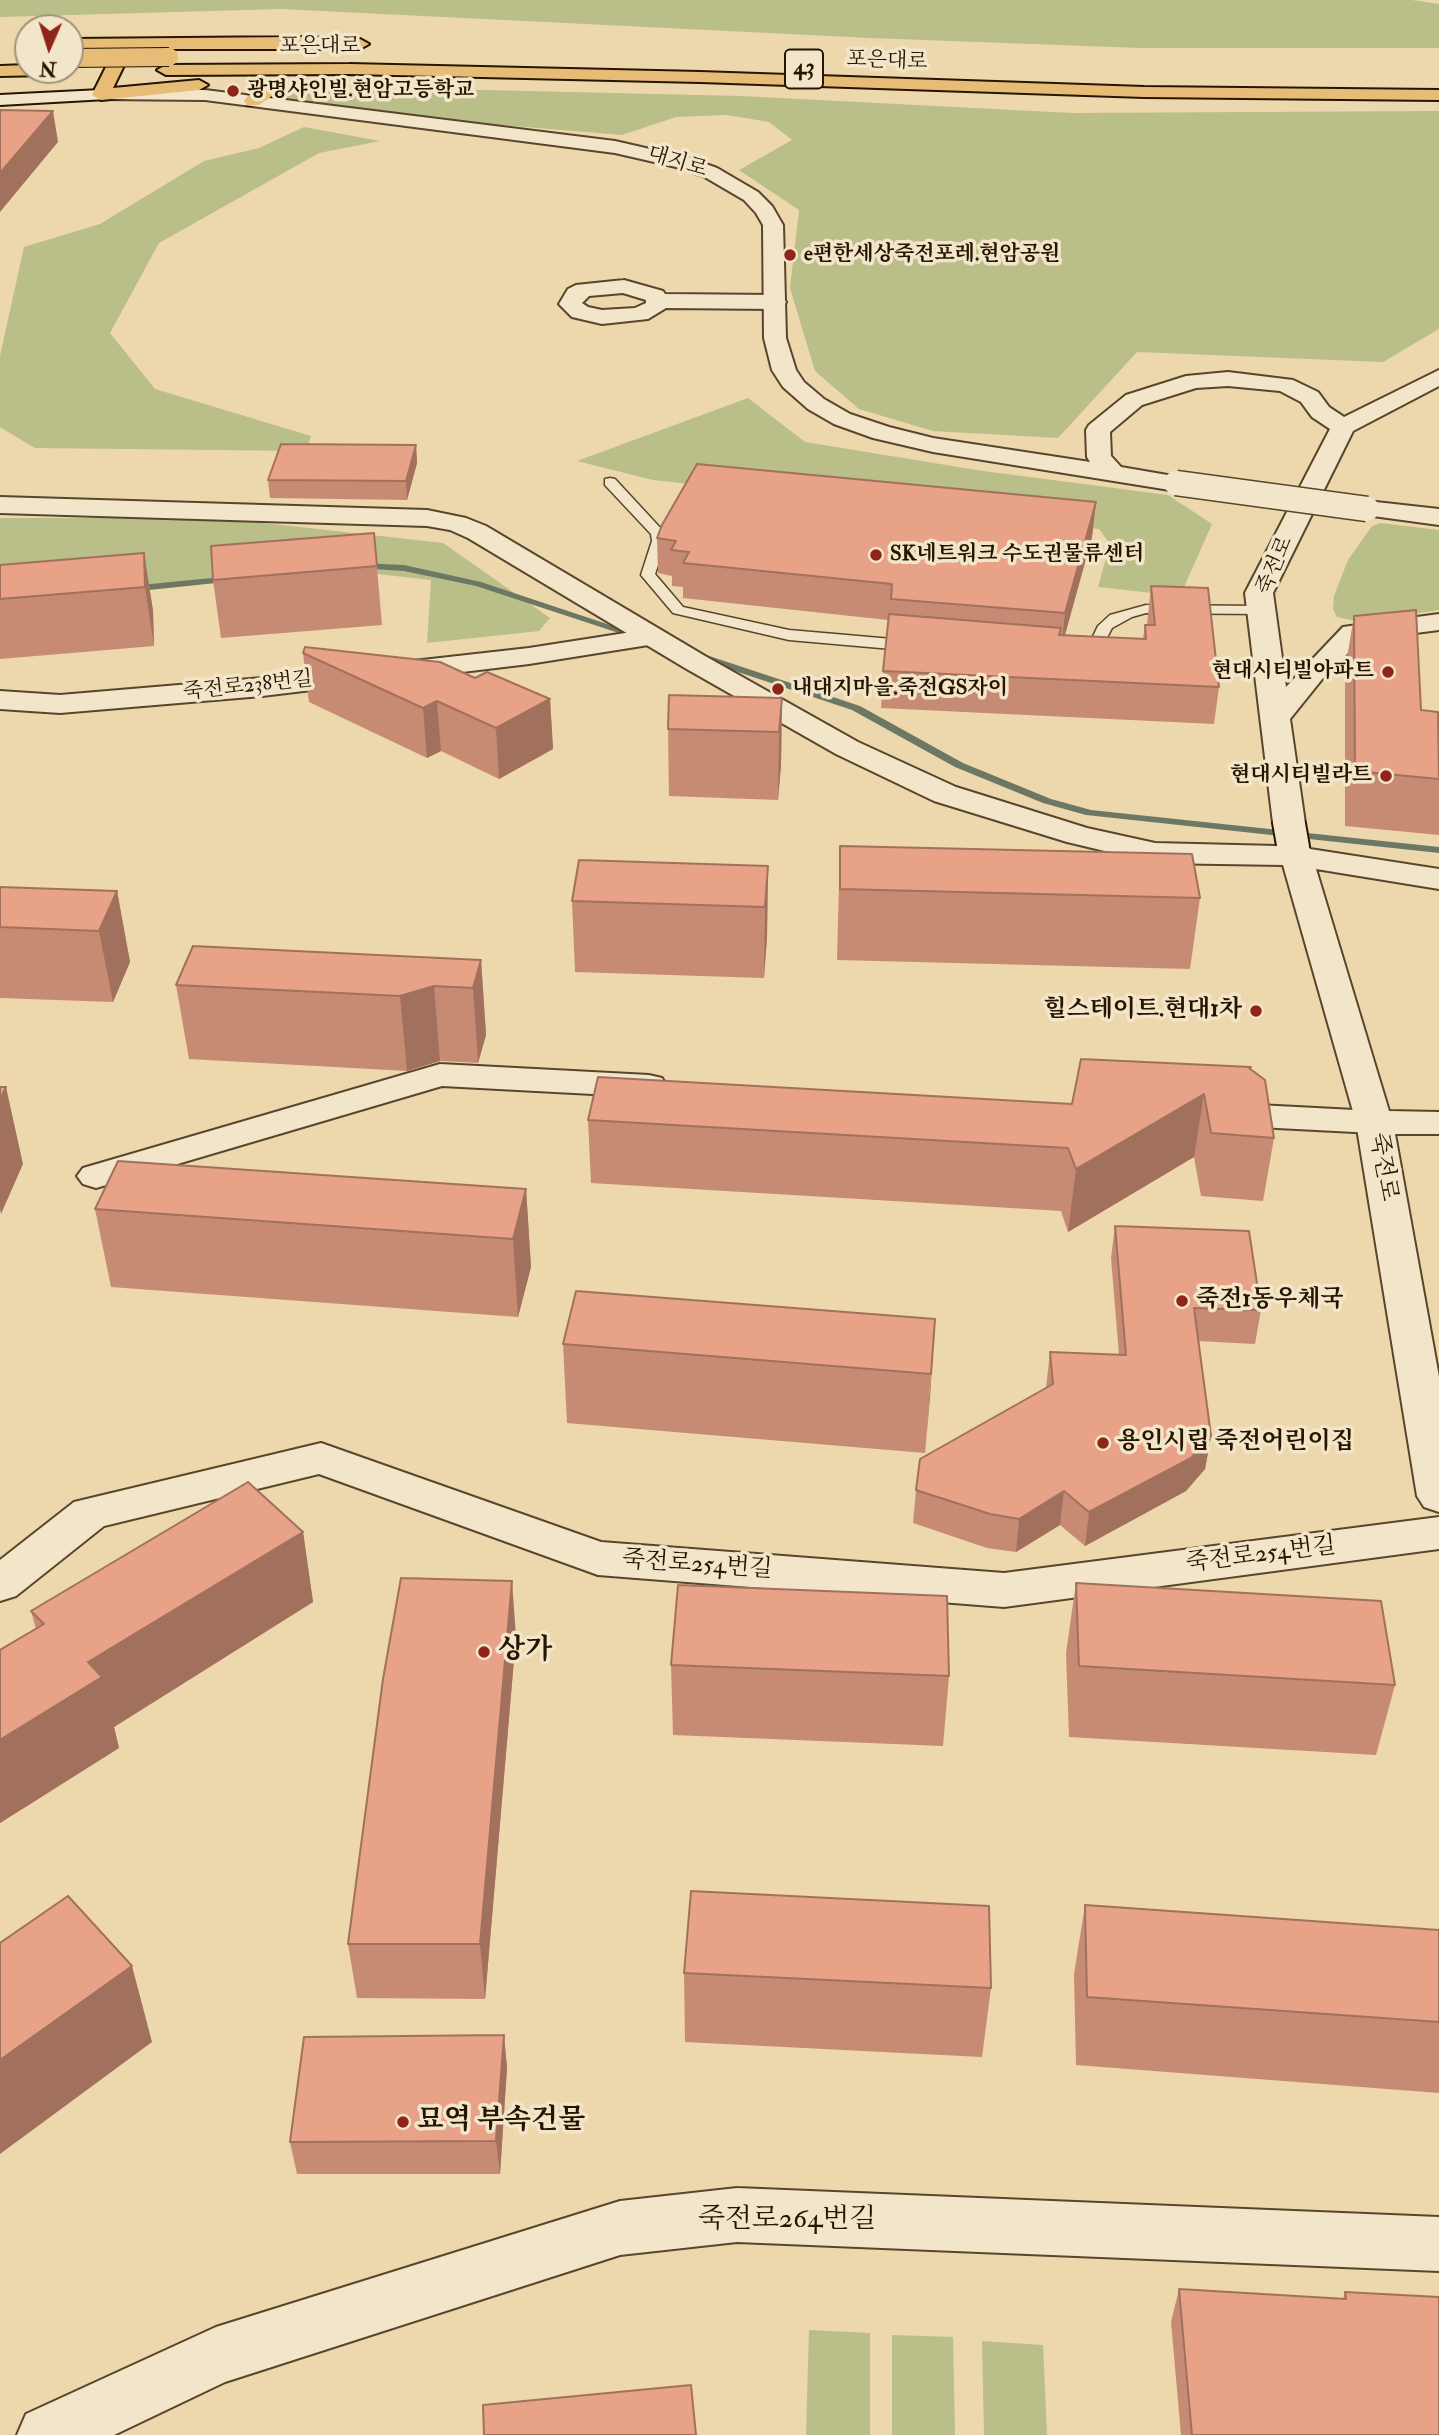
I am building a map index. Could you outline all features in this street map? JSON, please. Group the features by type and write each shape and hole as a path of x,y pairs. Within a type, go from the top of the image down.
{"highway":[{"path":"84,44 294,42 380,46"},
{"path":"101,95 126,43"},
{"path":"505,54 876,71"},
{"name":"43","path":"84,59 167,63"},
{"name":"포은대로","path":"167,63 495,61 1136,78 1439,79"},
{"name":"포은대로","path":"167,63 1144,92 1439,95"},
{"name":"43","path":"84,69 167,63"},
{"path":"101,95 188,85 936,86"},
{"path":"253,101 276,85"}],"street":[{"name":"대지로","path":"0,100 101,95 205,95 615,147 672,159 710,172 751,196 765,210 773,225 775,338 784,370 795,387 842,419 882,433 933,445 1176,483 1439,517"},
{"path":"657,300 649,310 614,321 580,312 570,304 571,299 584,290 624,286 647,291 657,300 775,302"},
{"path":"1113,473 1099,457 1098,430 1133,400 1195,381 1228,379 1285,385 1310,397 1320,412 1343,427 1439,377"},
{"name":"죽전로","path":"1343,427 1259,593 1260,610 1293,842 1374,1122 1439,1496"},
{"path":"0,505 427,518 477,532 650,637 847,748 945,794 1077,835 1155,853 1293,842 1439,879"},
{"path":"1274,720 1313,671 1353,633 1439,622"},
{"name":"죽전로238번길","path":"0,700 60,704 262,687 529,656 650,637"},
{"path":"96,1176 440,1075 677,1087"},
{"path":"1179,1112 1439,1123"},
{"name":"죽전로254번길","path":"0,1584 90,1513 321,1458 598,1558 1004,1590 1439,1533"},
{"name":"죽전로264번길","path":"47,2435 216,2357 620,2228 737,2215 1439,2244"}],"lane":[{"path":"610,482 658,533 659,541 648,575 678,610 789,635 925,647"},
{"path":"1066,657 1094,649 1106,626 1128,613 1146,609 1260,610"}],"green space":[{"path":"0,0 1412,0 1439,4 1439,48 1140,48 870,38 281,9 14,14 14,17 0,17"},
{"path":"280,90 484,90 741,96 1072,113 1439,111 1439,329 1383,362 1137,352 1058,438 933,431 859,409 815,371 790,288 799,210 739,170 792,140 769,122 727,115 676,117 622,135 478,123 269,97"},
{"path":"304,127 380,141 319,153 159,243 110,333 155,389 311,436 306,451 35,448 0,427 0,356 24,247 100,224 204,161 259,148"},
{"path":"748,398 805,442 983,471 1168,495 1212,524 1180,596 1098,587 1110,544 1099,529 653,480 577,461"},
{"path":"0,518 219,518 443,543 550,618 539,631 427,643 431,580 368,573 0,597"},
{"path":"1381,523 1439,530 1439,610 1360,622 1337,617 1333,609 1334,596 1348,560 1372,526"},
{"path":"809,2330 870,2333 870,2435 806,2435"},
{"path":"892,2335 953,2337 955,2435 892,2435"},
{"path":"982,2341 1043,2345 1047,2435 984,2435"}],"building":[{"path":"0,110 53,111 0,173"},
{"path":"281,444 416,445 406,481 268,480"},
{"name":"SK네트워크 수도권물류센터","path":"697,464 1096,502 1065,613 891,599 892,584 683,563 689,552 671,550 676,541 657,538"},
{"path":"374,533 377,566 213,580 211,546"},
{"path":"144,553 145,587 0,599 0,565"},
{"path":"1151,586 1208,588 1219,687 883,671 889,614 1061,628 1059,635 1146,639 1145,625 1155,625"},
{"path":"1416,610 1421,710 1438,712 1439,779 1355,771 1354,616"},
{"path":"305,647 440,662 475,678 487,672 550,699 496,728 437,701 423,708 303,653"},
{"path":"669,695 782,698 779,732 668,729"},
{"path":"840,846 1192,854 1200,898 840,889"},
{"path":"579,860 768,866 765,907 572,901"},
{"path":"0,887 117,891 99,931 0,927"},
{"path":"193,946 481,960 473,988 434,986 400,996 176,985"},
{"path":"1081,1059 1251,1067 1249,1068 1265,1080 1274,1138 1211,1133 1204,1094 1076,1169 1068,1148 588,1120 598,1077 1072,1104"},
{"path":"0,1087 6,1087 0,1100"},
{"path":"118,1161 526,1189 513,1239 95,1209"},
{"path":"1115,1226 1249,1231 1261,1310 1194,1308 1211,1436 1191,1458 1089,1512 1064,1491 1019,1519 990,1514 916,1490 920,1459 1053,1384 1050,1352 1126,1355"},
{"path":"576,1291 935,1319 931,1374 563,1344"},
{"path":"248,1482 303,1532 88,1662 102,1677 0,1740 0,1650 44,1624 31,1611"},
{"path":"401,1578 512,1581 480,1944 348,1944 383,1679"},
{"path":"1076,1583 1381,1601 1395,1685 1079,1666"},
{"path":"678,1585 947,1596 949,1676 671,1665"},
{"path":"691,1891 989,1906 991,1988 684,1973"},
{"path":"68,1896 132,1966 0,2060 0,1943"},
{"path":"1085,1905 1439,1930 1439,2022 1087,1997"},
{"name":"묘역 부속건물","path":"504,2035 496,2141 290,2142 304,2037"},
{"path":"1179,2289 1346,2299 1345,2292 1439,2297 1439,2435 1192,2435"},
{"path":"691,2385 696,2435 484,2435 483,2405"}],"waterway":[{"path":"360,566 404,568 478,584 641,637"},
{"path":"130,589 232,579"},
{"path":"697,655 856,708 959,765 1047,801 1090,813 1439,850"}],"place":[{"name":"광명샤인빌.현암고등학교","path":"233,91"},
{"name":"e편한세상죽전포레.현암공원","path":"790,255"},
{"name":"SK네트워크 수도권물류센터","path":"876,555"},
{"name":"현대시티빌아파트","path":"1388,672"},
{"name":"내대지마을.죽전GS자이","path":"778,689"},
{"name":"현대시티빌라트","path":"1386,776"},
{"name":"힐스테이트.현대1차","path":"1256,1011"},
{"name":"죽전1동우체국","path":"1182,1301"},
{"name":"용인시립 죽전어린이집","path":"1103,1443"},
{"name":"상가","path":"484,1652"},
{"name":"묘역 부속건물","path":"403,2122"}]}
